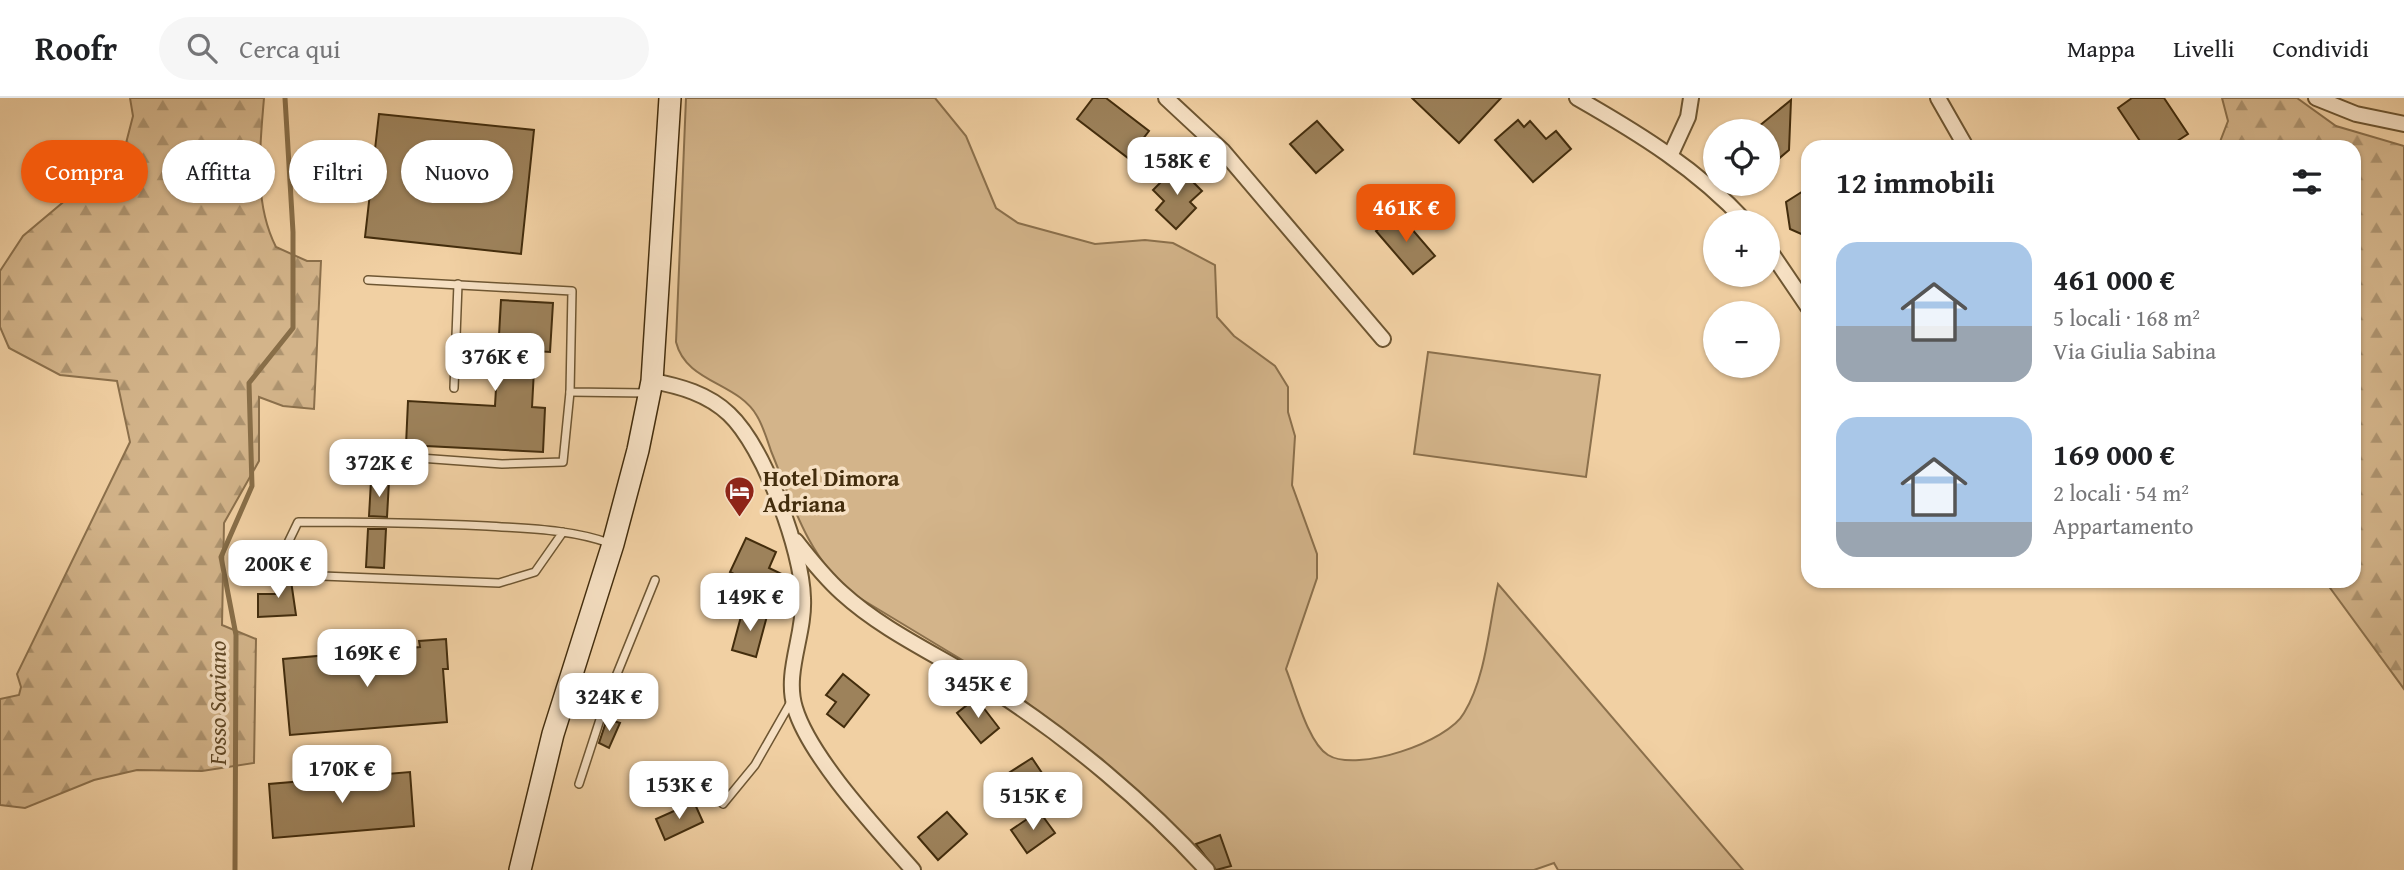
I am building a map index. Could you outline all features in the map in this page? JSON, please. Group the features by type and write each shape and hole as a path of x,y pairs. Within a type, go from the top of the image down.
{"main road":[{"path":"520,870 538,790 566,691 613,544 651,387 670,98"}],"street":[{"path":"1166,98 1223,151 1383,339"},
{"path":"1577,98 1671,154 1712,186 1735,210"},
{"path":"1671,154 1682,133 1692,98"},
{"path":"1938,98 1962,140"},
{"path":"2316,98 2356,114 2404,124"},
{"path":"1780,266 1801,297"},
{"path":"651,387 692,391 730,415 750,440 763,466 796,552 804,599 793,673 793,699 804,730 848,795 913,870"},
{"path":"789,532 844,595 898,634 996,691 1048,729 1132,798 1207,870"}],"lane":[{"path":"337,452 502,464 563,462 570,392 572,291 368,281"},
{"path":"454,388 458,284"},
{"path":"570,392 651,387"},
{"path":"563,532 535,572 499,583 322,576 285,549 298,522 413,522 563,532 581,534 613,544"},
{"path":"579,784 606,701 655,580"},
{"path":"566,691 606,701"},
{"path":"723,804 755,765 793,699"}],"green space":[{"path":"130,98 264,98 261,140 162,140 162,203 263,203 276,247 307,261 321,261 314,409 283,406 259,397 259,461 224,523 222,625 256,639 254,763 202,771 137,770 94,780 25,808 0,805 0,699 19,695 21,687 17,674 130,442 117,381 60,375 9,348 0,327 0,271 23,236 62,203 148,203 148,140 127,140 133,116"},
{"path":"686,98 935,98 966,136 996,208 1018,223 1095,244 1145,240 1173,243 1215,265 1217,317 1234,336 1275,366 1288,387 1288,412 1295,436 1292,485 1317,554 1317,578 1286,669 1308,728 1321,749 1342,760 1380,757 1422,744 1455,724 1464,713 1477,683 1498,584 1743,870 1558,870 1554,863 1534,870 1219,870 1102,759 1002,684 853,594 824,564 794,509 757,416 738,396 690,366 676,342"},
{"path":"2222,98 2297,98 2336,126 2404,146 2404,689 2330,588 2361,588 2361,140 2221,140 2228,121"},
{"path":"1428,352 1600,375 1586,477 1414,454"}],"building":[{"path":"1093,98 1106,98 1149,131 1128,158 1077,119"},
{"path":"1412,98 1501,98 1459,143"},
{"path":"2132,98 2164,98 2188,134 2179,140 2139,140 2118,108"},
{"path":"1791,100 1789,150 1780,158 1780,119 1768,119"},
{"path":"379,114 534,130 521,254 365,237 369,203 387,203 387,140 376,140"},
{"path":"1518,120 1524,127 1530,121 1546,139 1556,131 1571,149 1533,182 1495,140"},
{"path":"1317,121 1343,150 1316,173 1290,144"},
{"path":"1177,166 1202,191 1190,202 1196,208 1176,229 1156,210 1164,201 1153,190"},
{"path":"1801,192 1801,234 1790,229 1786,202"},
{"path":"1398,213 1435,256 1413,274 1376,231"},
{"path":"501,300 553,303 550,352 535,351 532,407 545,408 543,452 406,445 408,401 495,406"},
{"path":"371,481 389,481 387,517 369,516"},
{"path":"368,529 386,529 384,568 366,567"},
{"path":"746,538 776,552 769,568 790,578 781,598 730,572"},
{"path":"290,574 296,615 258,617 258,594 276,594 274,577"},
{"path":"743,609 767,616 756,657 732,650"},
{"path":"446,639 448,669 443,669 447,722 290,735 283,659 420,647 419,641"},
{"path":"843,674 869,695 844,727 827,714 836,702 826,695"},
{"path":"976,698 999,728 981,743 957,713"},
{"path":"607,719 620,723 609,748 599,743"},
{"path":"1032,758 1046,779 1021,796 1007,774"},
{"path":"410,772 414,826 273,838 269,784"},
{"path":"694,802 703,822 665,840 656,819"},
{"path":"1039,811 1055,833 1027,853 1011,830"},
{"path":"947,812 967,834 938,860 918,837"},
{"path":"1220,835 1231,866 1216,870 1196,844"}],"waterway":[{"name":"Fosso Saviano","path":"235,870 236,635 221,557 252,486 249,383 293,328 293,232 285,98"}],"place":[{"name":"Hotel Dimora Adriana","path":"740,518"}]}
